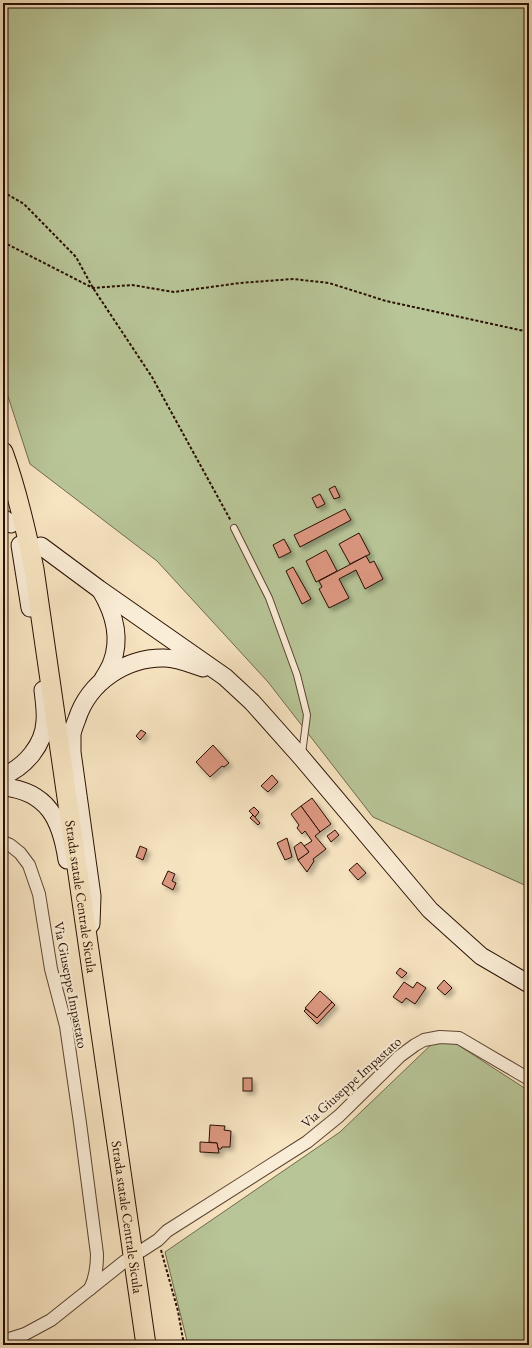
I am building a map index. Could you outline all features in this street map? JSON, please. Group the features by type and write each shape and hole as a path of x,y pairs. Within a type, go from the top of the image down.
{"main road":[{"name":"Strada statale Centrale Sicula","path":"3,452 17,497 34,569 146,1345"},
{"path":"3,469 22,558 45,705 46,722 42,737 24,764 3,776"},
{"path":"41,546 99,589 225,677 252,702 301,757 430,910 481,956 529,984"},
{"path":"99,589 110,605 116,627 117,645 112,663 103,679"},
{"path":"90,952 92,896 72,752 72,733 80,710 92,691 103,679 116,670 149,659 166,658 189,663 225,677"},
{"path":"3,787 25,791 37,798 53,815 59,826 64,840 83,972 99,1020"},
{"path":"445,924 529,971"}],"street":[{"name":"Via Giuseppe Impastato","path":"3,842 20,852 29,865 39,894 51,969 66,1026 97,1254 97,1268 90,1289"},
{"name":"Via Giuseppe Impastato","path":"141,1250 158,1240 167,1231 307,1142 339,1116 400,1056 424,1040 440,1037 459,1038 529,1079"},
{"path":"3,1341 26,1334 50,1320 125,1261"}],"lane":[{"path":"234,528 269,598 297,675 307,715 301,757"}],"path":[{"path":"3,192 24,204 76,257 93,288 152,377 234,528"},
{"path":"3,242 93,288 132,285 174,292 240,283 293,279 329,283 386,301 529,332"},
{"path":"158,1240 178,1311 184,1345"}],"green space":[{"path":"3,3 529,3 529,887 373,817 268,682 157,561 30,464 3,381"},
{"path":"435,1041 455,1043 529,1091 529,1345 188,1345 165,1252 340,1132"}],"building":[{"path":"335,486 340,497 334,499 329,489"},
{"path":"320,494 325,504 317,508 312,498"},
{"path":"345,509 351,520 300,547 294,535"},
{"path":"359,533 370,554 350,564 339,544"},
{"path":"284,539 291,552 279,558 273,545"},
{"path":"326,550 337,571 316,582 306,561"},
{"path":"366,556 370,563 374,561 383,579 365,589 356,570 339,579 349,598 329,608 319,589 322,587 319,581"},
{"path":"293,567 311,599 302,604 286,571"},
{"path":"141,730 146,733 140,740 136,736"},
{"path":"213,745 229,763 224,767 222,766 210,777 196,762"},
{"path":"272,775 278,782 268,792 261,786"},
{"path":"312,798 331,824 320,832 301,806"},
{"path":"301,806 320,832 315,836 326,849 313,859 314,861 307,872 298,860 309,852 304,846 312,841 305,831 302,834 297,828 299,825 291,814"},
{"path":"254,807 259,812 255,817 249,811"},
{"path":"253,815 260,823 258,825 250,818"},
{"path":"335,830 339,835 331,842 327,836"},
{"path":"287,838 292,857 285,860 277,843"},
{"path":"301,842 309,852 298,860 294,847"},
{"path":"140,846 147,849 143,860 136,857"},
{"path":"357,863 366,873 358,880 349,870"},
{"path":"168,871 175,874 172,881 176,883 173,890 162,884"},
{"path":"400,968 407,973 402,978 396,973"},
{"path":"444,980 452,988 445,995 437,988"},
{"path":"404,982 413,988 417,982 426,988 415,1004 406,998 402,1003 393,997"},
{"path":"320,991 332,1002 317,1018 305,1008"},
{"path":"332,1002 335,1005 317,1024 304,1011 306,1009 317,1018"},
{"path":"243,1078 252,1078 252,1091 243,1091"},
{"path":"210,1125 225,1126 224,1130 231,1131 230,1147 222,1147 219,1149 217,1143 209,1142"},
{"path":"200,1142 217,1143 219,1153 200,1152"}]}
